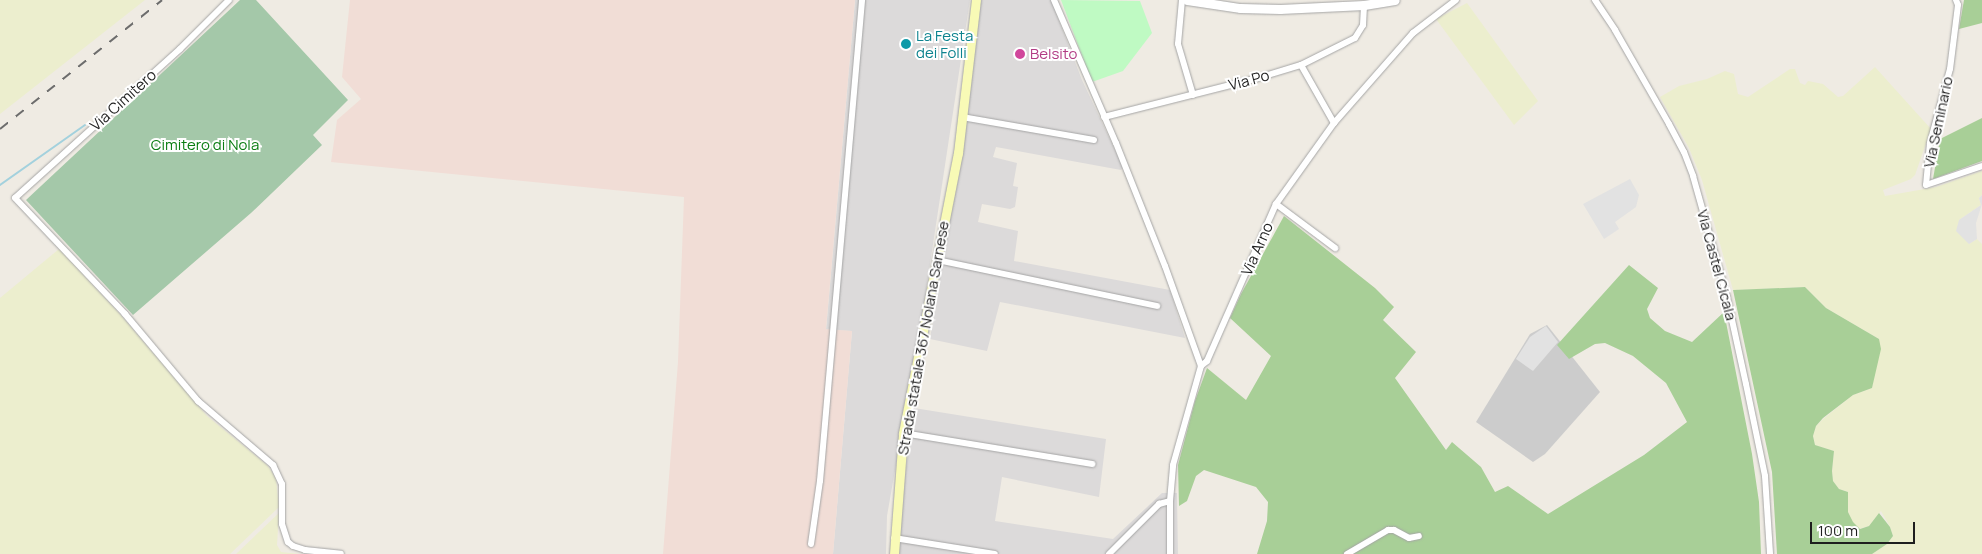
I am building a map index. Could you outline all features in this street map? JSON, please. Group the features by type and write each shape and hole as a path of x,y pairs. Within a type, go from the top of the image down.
{"main road":[{"name":"Strada statale 367 Nolana Sarnese","path":"894,554 903,434 958,153 976,0"}],"street":[{"name":"Via Cimitero","path":"229,0 180,49 15,198 125,314 198,401 273,465 279,473 282,484 282,524 288,542 292,546 305,550 341,554"},
{"path":"811,544 820,481 862,0"},
{"path":"1054,0 1165,266 1201,366"},
{"path":"1182,0 1178,44 1193,95"},
{"path":"1187,0 1240,8 1280,9 1364,5 1395,0"},
{"name":"Via Arno","path":"1170,554 1170,501 1173,464 1201,366 1207,361 1276,204 1334,123 1413,33 1456,0"},
{"name":"Via Castel Cicala","path":"1595,0 1615,30 1669,124 1684,152 1693,176 1727,297 1750,402 1765,476 1770,554"},
{"name":"Via Seminario","path":"1956,0 1958,5 1950,69 1930,143 1926,186 1982,166"},
{"name":"Via Po","path":"1104,117 1301,65 1355,38 1363,25 1364,5"},
{"path":"1301,65 1334,123"},
{"path":"962,117 1094,140"},
{"path":"1276,204 1335,248"},
{"path":"937,260 1157,306"},
{"path":"903,434 1092,464"},
{"path":"1109,554 1159,504 1170,501"},
{"path":"1347,554 1388,530 1394,530 1409,538 1419,536"},
{"path":"894,538 995,554"}],"shaded area":[{"path":"350,0 855,0 826,329 852,331 833,554 663,554 678,362 684,197 331,162 337,120 361,99 342,77"},
{"path":"855,0 970,0 924,304 887,516 886,554 833,554 852,331 826,330"},
{"path":"978,0 1051,0 1082,80 1123,167 1121,170 996,147 993,157 1017,163 1013,186 1018,187 1015,207 1010,209 982,204 978,222 1018,231 1014,261 1170,290 1185,338 1000,302 987,351 930,339 957,170"},
{"path":"1630,179 1639,195 1636,207 1615,222 1619,229 1604,239 1583,204"},
{"path":"1982,195 1982,204 1976,223 1977,239 1969,244 1956,231 1959,220 1981,205 1979,198"},
{"path":"1547,325 1600,392 1545,454 1533,462 1476,422 1530,334"},
{"path":"1546,326 1558,342 1533,371 1516,359 1530,337"},
{"path":"914,408 1106,439 1099,497 1002,477 995,521 1113,539 1162,493 1177,493 1178,554 898,554 898,530"}],"green space":[{"path":"0,0 145,0 0,114"},
{"name":"Cimitero di Nola","path":"240,0 256,0 348,100 313,135 322,145 251,213 133,315 26,200"},
{"path":"1061,0 1140,1 1152,33 1123,71 1092,82"},
{"path":"1964,0 1982,0 1982,23 1959,29"},
{"path":"1467,3 1538,101 1514,125 1436,19"},
{"path":"1875,67 1931,129 1915,175 1911,179 1883,190 1885,196 1936,187 1982,171 1982,195 1979,198 1981,205 1959,220 1969,244 1977,239 1982,244 1982,554 1872,554 1887,544 1893,536 1890,527 1881,511 1869,526 1859,529 1852,522 1848,512 1848,492 1839,489 1833,481 1834,451 1815,445 1813,436 1816,426 1823,419 1853,395 1872,388 1879,339 1826,308 1805,287 1733,290 1702,180 1689,148 1660,97 1679,86 1707,79 1725,71 1734,74 1738,94 1748,97 1790,69 1795,69 1800,83 1805,85 1808,81 1823,84 1838,97 1843,96"},
{"path":"1982,118 1982,161 1933,179 1940,139"},
{"path":"1284,216 1375,288 1394,307 1383,320 1416,352 1395,378 1446,450 1452,442 1481,467 1495,492 1508,486 1548,514 1644,455 1687,422 1666,383 1633,356 1605,343 1595,344 1569,359 1557,345 1629,265 1658,288 1647,309 1650,318 1665,331 1692,342 1724,312 1752,454 1759,502 1761,554 1257,554 1267,521 1268,502 1256,487 1204,470 1196,476 1187,501 1179,506 1178,465 1195,401 1207,368 1246,400 1271,356 1230,318 1241,294"},
{"path":"59,249 119,313 207,416 267,465 276,479 279,507 230,554 0,554 0,298"},
{"path":"1805,287 1826,308 1879,339 1881,349 1872,388 1853,395 1823,418 1816,426 1813,436 1815,445 1834,451 1833,481 1839,489 1848,492 1848,512 1853,522 1860,529 1869,526 1879,513 1890,527 1893,536 1887,544 1872,554 1777,554 1772,472 1733,290"},
{"path":"279,513 277,545 281,552 300,554 236,554"}],"waterway":[{"path":"0,185 85,125"}],"railway":[{"path":"0,129 162,0"}],"place":[{"name":"La Festa dei Folli","path":"906,44"},
{"name":"Belsito","path":"1020,54"}]}
